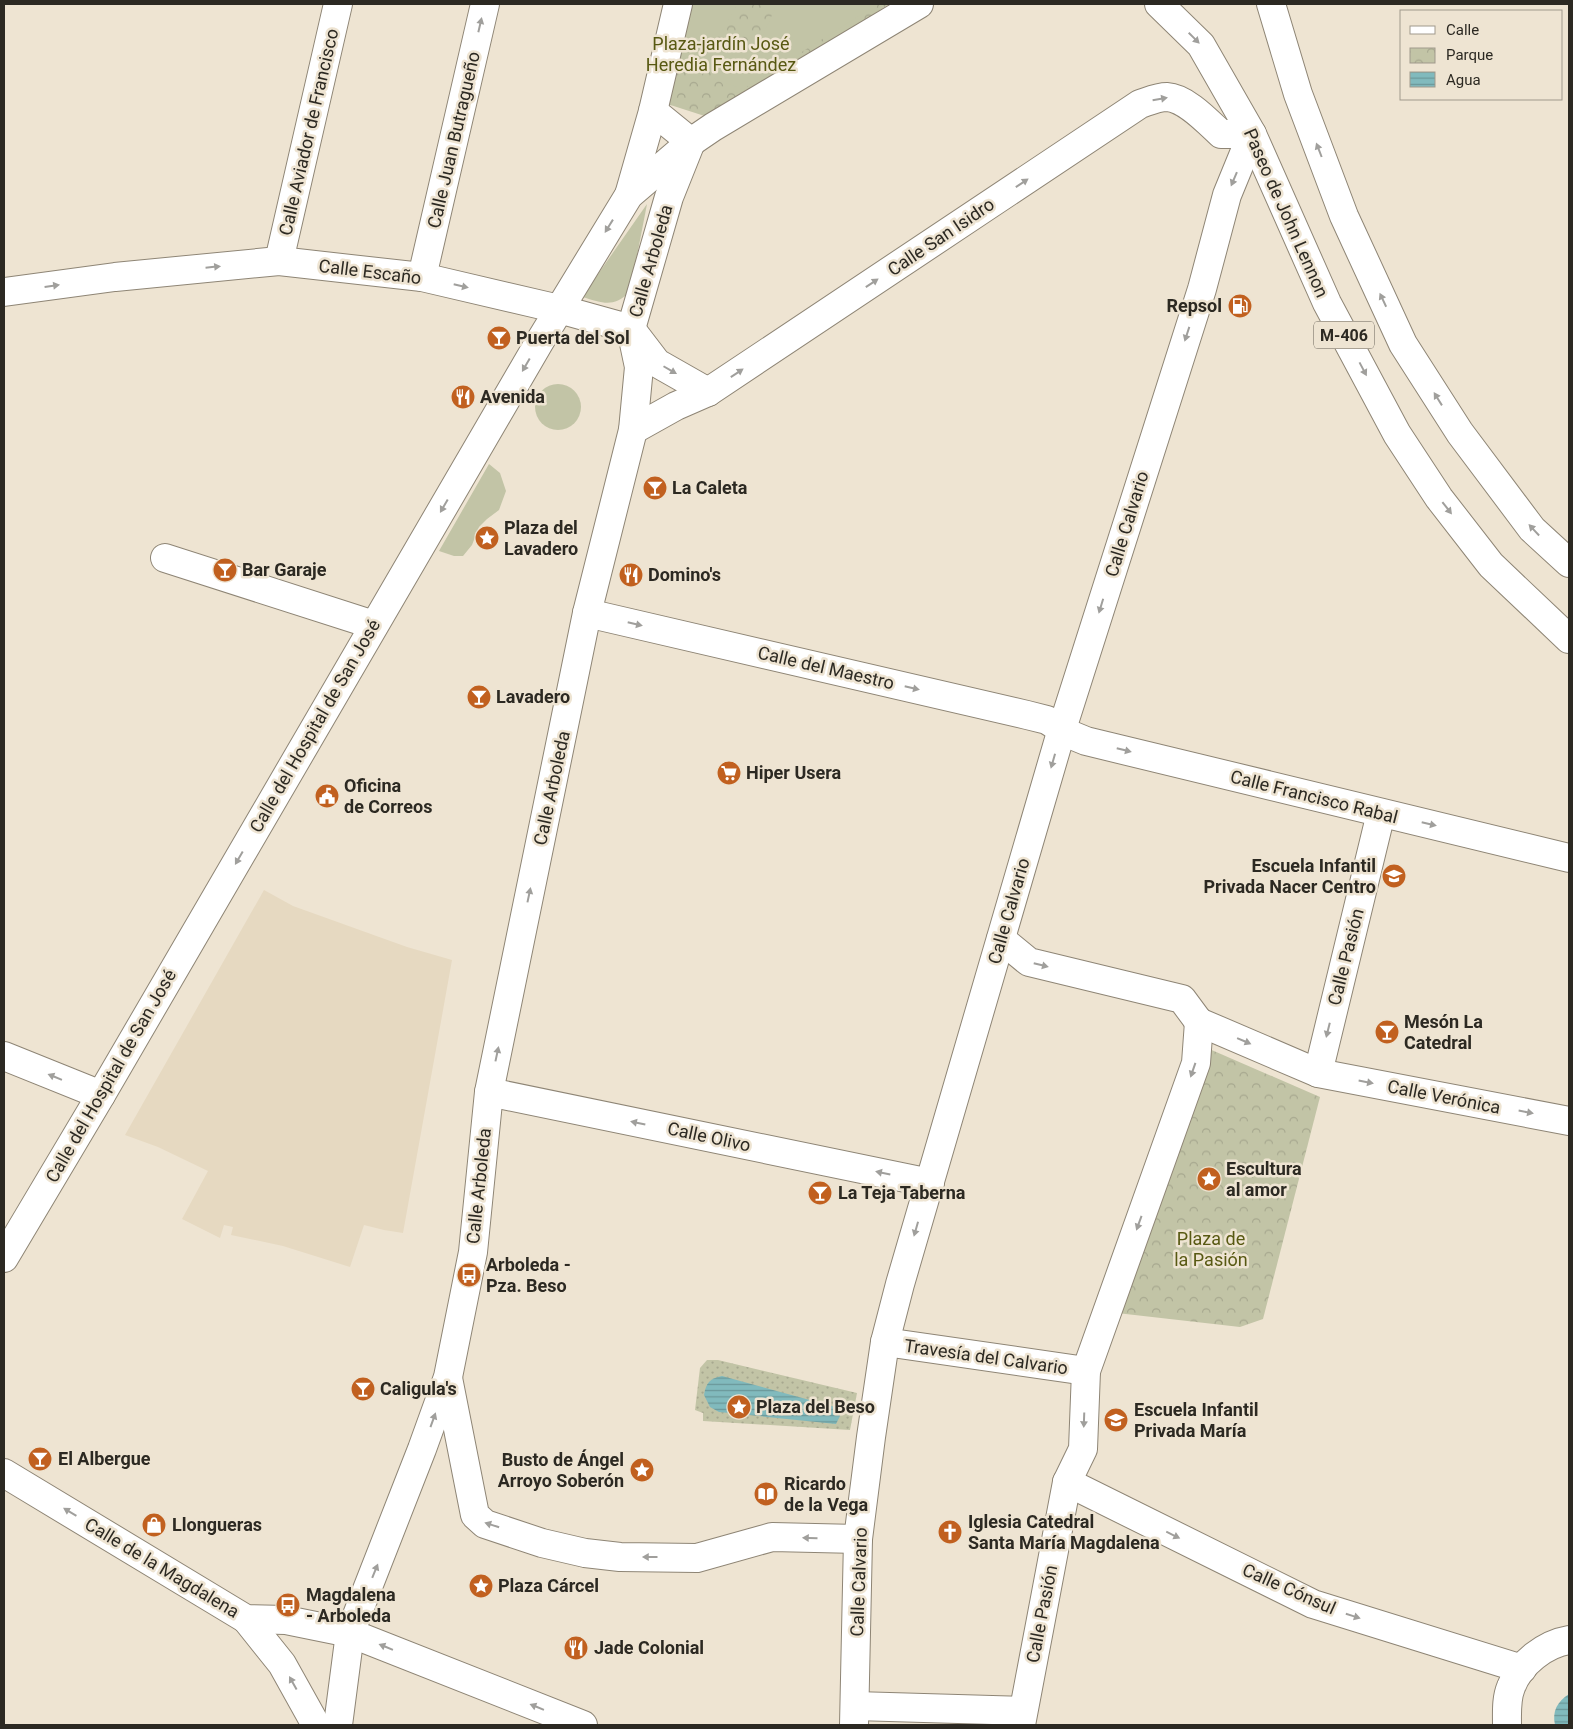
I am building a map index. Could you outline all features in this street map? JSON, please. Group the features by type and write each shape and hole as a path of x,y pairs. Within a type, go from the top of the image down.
{"main road":[{"name":"Calle Aviador de Francisco","path":"279,261 338,4"},
{"name":"Calle Juan Butragueño","path":"422,277 485,4"},
{"name":"Calle del Hospital de San José","path":"4,1258 559,309 629,195 653,112 678,4"},
{"path":"653,112 691,142 722,121 919,4"},
{"name":"Paseo de John Lennon","path":"1159,4 1201,45 1252,134 1327,303 1397,434 1439,498 1491,565 1569,640"},
{"name":"M-406","path":"1271,4 1298,94 1344,216 1403,344 1460,433 1532,530 1569,563"},
{"name":"Calle San Isidro","path":"633,430 708,392 1140,104 1168,97 1192,109 1221,134 1252,134"},
{"name":"Calle Calvario","path":"854,1716 858,1539 885,1342 900,1284 1062,729 1202,289 1227,195 1252,134"},
{"name":"Calle del Hospital de San José","path":"629,195 691,142"},
{"name":"Calle Arboleda","path":"338,1725 350,1633 448,1378 473,1252 489,1092 587,613 633,430 640,367 631,330 669,197 691,142"},
{"name":"Calle Escaño","path":"4,292 116,277 279,261 422,277 559,309 631,330"},
{"path":"631,330 657,363 708,392"},
{"path":"164,558 374,625"},
{"name":"Calle del Maestro","path":"587,613 1027,715 1047,720 1062,729"},
{"name":"Calle Francisco Rabal","path":"1062,729 1086,741 1569,858"},
{"name":"Calle Pasión","path":"1318,1073 1381,813"},
{"path":"1000,939 1030,962 1182,999 1199,1022 1318,1073"},
{"path":"1086,1372 1196,1063 1199,1022"},
{"path":"4,1056 101,1095"},
{"name":"Calle Verónica","path":"1318,1073 1569,1121"},
{"name":"Calle Olivo","path":"489,1092 930,1183"},
{"name":"Travesía del Calvario","path":"885,1342 1086,1372"},
{"name":"Calle Pasión","path":"1022,1718 1067,1482 1083,1449 1086,1372"},
{"path":"448,1378 475,1515 485,1524 542,1543 586,1553 620,1557 697,1558 772,1537 858,1539"},
{"name":"Calle de la Magdalena","path":"4,1473 246,1619 286,1620 350,1633 583,1725"},
{"name":"Calle Cónsul","path":"1067,1482 1313,1604 1522,1669"},
{"path":"246,1619 282,1664 316,1725"},
{"path":"1507,1725 1506,1707 1511,1686 1527,1662 1545,1648 1569,1640"},
{"path":"854,1716 1022,1718"}],"shaded area":[{"path":"264,890 293,906 407,947 452,960 403,1233 364,1225 350,1267 283,1246 231,1235 233,1227 224,1225 220,1238 182,1219 208,1171 158,1147 125,1135"}],"green space":[{"path":"682,4 738,4 713,45 697,79 665,61"},
{"name":"Plaza-jardín José Heredia Fernández","path":"683,4 889,4 717,120 655,100"},
{"path":"777,4 878,4 743,89 714,79 741,42 762,37"},
{"path":"647,204 630,292 618,300 608,303 582,297"},
{"path":"558,384 571,388 577,394 581,407 577,420 571,426 558,430 545,426 539,420 535,407 539,394 545,388"},
{"path":"489,464 500,473 506,491 499,510 479,527 472,545 463,556 454,556 439,551"},
{"name":"Plaza de la Pasión","path":"1207,1048 1320,1097 1263,1319 1240,1327 1117,1313"},
{"path":"707,1360 718,1360 857,1393 850,1430 703,1421 703,1413 695,1410 700,1368"}],"water":[{"path":"722,1376 839,1408 840,1416 836,1424 719,1412 710,1407 704,1395 709,1382 714,1378"},
{"path":"1569,1694 1569,1725 1555,1725 1554,1715 1556,1707"}],"place":[{"name":"Repsol","path":"1240,306"},
{"name":"Puerta del Sol","path":"499,338"},
{"name":"Avenida","path":"463,397"},
{"name":"La Caleta","path":"655,488"},
{"name":"Plaza del Lavadero","path":"487,538"},
{"name":"Bar Garaje","path":"225,570"},
{"name":"Domino's","path":"631,575"},
{"name":"Lavadero","path":"479,697"},
{"name":"Hiper Usera","path":"729,773"},
{"name":"Oficina de Correos","path":"327,796"},
{"name":"Escuela Infantil Privada Nacer Centro","path":"1394,876"},
{"name":"Mesón La Catedral","path":"1387,1032"},
{"name":"Escultura al amor","path":"1209,1179"},
{"name":"La Teja Taberna","path":"820,1193"},
{"name":"Arboleda - Pza. Beso","path":"469,1275"},
{"name":"Caligula's","path":"363,1389"},
{"name":"Plaza del Beso","path":"739,1407"},
{"name":"Escuela Infantil Privada María","path":"1116,1420"},
{"name":"El Albergue","path":"40,1459"},
{"name":"Busto de Ángel Arroyo Soberón","path":"642,1470"},
{"name":"Ricardo de la Vega","path":"766,1494"},
{"name":"Llongueras","path":"154,1525"},
{"name":"Iglesia Catedral Santa María Magdalena","path":"950,1532"},
{"name":"Plaza Cárcel","path":"481,1586"},
{"name":"Magdalena - Arboleda","path":"288,1605"},
{"name":"Jade Colonial","path":"576,1648"}]}
